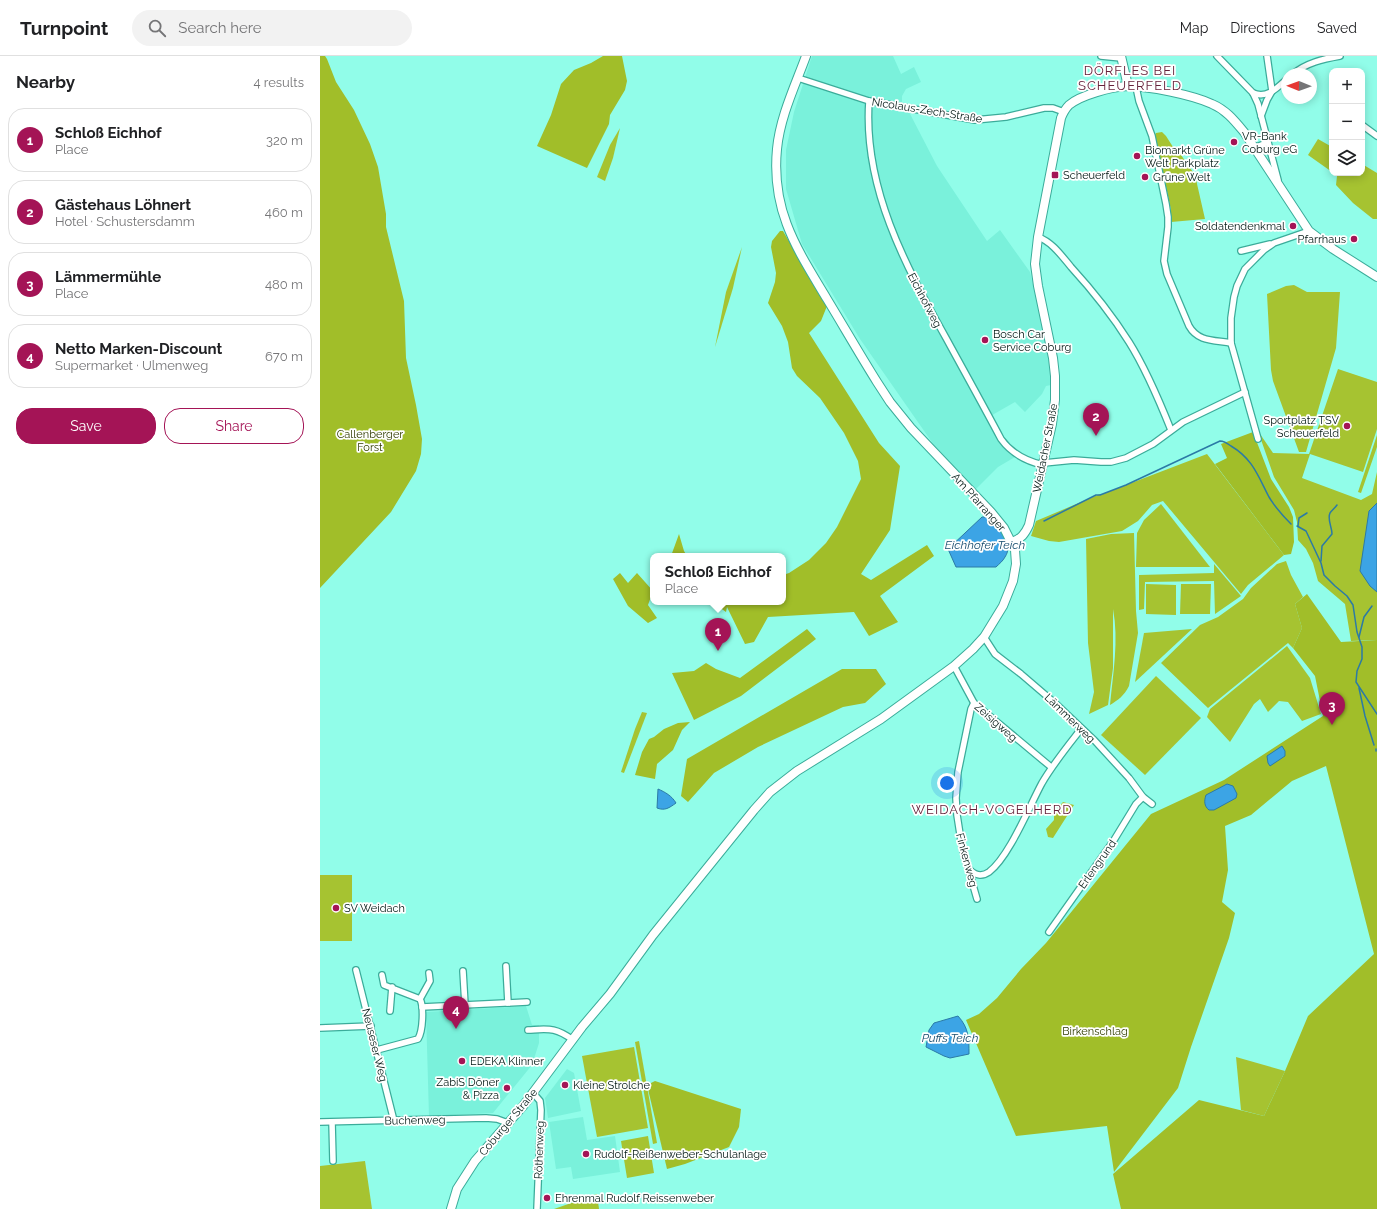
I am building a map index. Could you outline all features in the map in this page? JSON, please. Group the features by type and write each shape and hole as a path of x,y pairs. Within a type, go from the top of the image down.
{"main road":[{"name":"Am Pfarranger","path":"806,56 779,135 776,164 779,197 789,232 877,382 904,420 991,512 1004,528 1012,542"},
{"path":"1121,57 1132,87"},
{"path":"1064,112 1069,105 1084,97 1121,87 1132,87 1188,96 1212,104 1226,112 1234,119 1309,230 1332,249 1377,277"},
{"name":"Weidacher Straße","path":"1012,542 1022,537 1029,525 1055,407 1056,384 1053,358 1036,273 1036,247 1061,118 1064,112"},
{"path":"954,666 984,637 1002,606 1013,581 1017,560 1012,542"},
{"name":"Coburger Straße","path":"450,1209 457,1189 468,1171 533,1093 572,1040 692,885 738,828 770,792 812,761 878,720 954,666"}],"street":[{"path":"1101,56 1121,57"},
{"path":"1217,56 1253,93 1258,104 1280,188"},
{"path":"1261,116 1272,91 1267,56"},
{"path":"1300,68 1315,62 1340,56"},
{"name":"Nicolaus-Zech-Straße","path":"798,78 869,101 975,120 1006,117 1044,108 1053,108 1064,112"},
{"path":"1253,93 1265,95 1281,84"},
{"path":"1132,87 1152,136 1167,210 1168,227 1164,261 1167,274 1194,333 1205,339 1231,343"},
{"name":"Eichhofweg","path":"869,101 868,117 870,143 881,196 892,232 910,273 1001,439 1013,452 1034,463 1043,464"},
{"path":"1365,127 1377,135"},
{"path":"1254,148 1264,143 1265,134"},
{"path":"1241,251 1274,243 1309,230"},
{"path":"1038,237 1050,243 1088,285 1113,317 1136,354 1158,398 1171,430"},
{"path":"1258,439 1231,343 1231,318 1234,297 1241,277 1254,259 1274,243"},
{"path":"1043,464 1069,460 1106,462 1126,458 1153,444 1182,422 1245,392"},
{"name":"Lämmerweg","path":"984,637 995,654 1037,688 1081,729 1152,804"},
{"name":"Zeisigweg","path":"954,666 974,703 1051,767"},
{"name":"Finkenweg","path":"974,703 971,709 956,784 956,810 962,847 977,899"},
{"path":"969,870 973,873 981,875 986,874 994,867 1010,844 1051,767 1081,729"},
{"name":"Erlengrund","path":"1049,932 1109,847 1136,804 1143,796"},
{"path":"506,966 508,1003"},
{"name":"Neuseser Weg","path":"356,970 394,1121"},
{"path":"463,970 465,1005"},
{"path":"377,1050 418,1039 422,1026 422,1006 420,999 430,981 430,973"},
{"path":"382,975 384,985 420,999"},
{"path":"390,1011 392,987"},
{"path":"422,1006 527,1002"},
{"path":"320,1028 371,1026"},
{"path":"528,1030 557,1030 572,1040"},
{"name":"Röthenweg","path":"533,1093 540,1101 541,1110 537,1209"},
{"name":"Buchenweg","path":"320,1122 497,1118 508,1123"},
{"path":"332,1122 333,1162"}],"shaded area":[{"path":"812,56 893,56 901,74 914,67 921,82 906,89 902,96 902,102 908,110 937,166 987,241 1000,230 1030,272 1047,342 1051,385 1046,386 1042,394 1025,412 1015,402 987,418 1001,445 1015,457 998,467 975,490 943,458 860,339 802,244 786,189 786,150 794,112"},
{"path":"526,1006 532,1025 539,1025 539,1043 532,1065 493,1113 429,1116 426,1012"},
{"name":"Kleine Strolche","path":"567,1069 574,1073 581,1111 548,1118 545,1098"},
{"name":"Rudolf-Reißenweber-Schulanlage","path":"583,1117 587,1140 615,1136 620,1172 573,1179 571,1167 556,1169 549,1122"}],"green space":[{"name":"Callenberger Forst","path":"320,56 325,56 327,59 336,82 354,110 370,144 378,167 386,214 386,227 404,301 406,358 422,439 421,454 416,471 391,512 320,588"},
{"path":"603,56 622,56 627,81 625,90 610,115 609,124 587,168 537,146 551,115 561,84 574,70"},
{"path":"620,128 613,158 605,181 597,177 610,145"},
{"path":"1162,132 1195,175 1205,219 1171,222 1171,210 1155,135 1156,133"},
{"path":"1318,139 1329,145 1329,170 1308,155"},
{"path":"1365,166 1377,173 1377,219 1373,219 1353,203 1336,185 1337,176 1365,176"},
{"path":"780,231 783,231 827,306 821,321 809,333 879,443 900,466 890,530 861,574 871,580 927,545 934,556 880,596 898,622 869,636 854,612 768,617 754,642 745,644 727,607 726,612 716,605 786,605 786,574 809,560 826,543 837,527 861,479 858,461 844,433 820,398 797,376 792,368 788,342 782,326 768,303 775,282 776,273 771,247 772,241"},
{"path":"742,247 733,288 715,347 726,292"},
{"path":"1294,285 1307,292 1340,292 1336,348 1306,452 1299,452 1273,381 1271,370 1267,294 1286,286"},
{"path":"1338,369 1377,382 1377,429 1363,472 1310,454 1302,478 1361,500 1372,494 1377,472 1377,640 1351,641 1345,604 1318,581 1313,563 1306,549 1298,540 1297,522 1294,510 1274,477 1258,431 1273,453 1309,454"},
{"path":"1253,432 1271,479 1289,507 1293,517 1294,542 1291,554 1284,555 1215,464 1227,458 1221,444"},
{"path":"1377,435 1377,447 1361,493 1358,492"},
{"path":"1207,454 1284,555 1248,585 1241,594 1163,501 1152,505 1138,521 1122,531 1059,542 1031,536 1036,521 1100,494"},
{"path":"1161,504 1210,567 1136,567 1137,533 1144,520"},
{"path":"1134,533 1138,633 1129,686 1121,697 1110,705 1115,645 1115,621 1113,609 1113,668 1108,705 1089,714 1094,692 1088,643 1086,539 1111,534"},
{"path":"679,534 685,553 672,553"},
{"path":"1286,561 1291,575 1303,597 1295,604 1302,628 1293,648 1288,643 1208,708 1161,663 1200,625 1218,617 1243,599 1251,588 1277,564"},
{"path":"1214,564 1241,596 1215,614 1214,581 1145,582 1144,609 1139,610 1139,575 1214,573"},
{"path":"620,573 628,583 637,573 650,588 650,599 648,605 657,618 648,623 628,606 613,579"},
{"path":"1146,584 1176,585 1176,615 1146,614"},
{"path":"1181,584 1211,584 1210,614 1180,614"},
{"name":"Birkenschlag","path":"1307,594 1341,642 1377,640 1377,1209 1121,1209 1113,1174 1199,1100 1264,1116 1308,1016 1374,954 1326,766 1292,781 1251,815 1225,826 1228,870 1222,902 1235,913 1229,938 1178,1088 1114,1172 1107,1126 1016,1136 966,1020 979,1014 997,998 1021,969 1046,943 1151,814 1224,780 1323,716 1315,676 1293,648 1302,628 1295,604"},
{"path":"807,629 816,639 741,696 694,720 672,673 694,671 706,663 716,669 740,678"},
{"path":"1192,629 1135,682 1144,633"},
{"path":"1287,646 1310,678 1321,714 1302,721 1288,702 1279,701 1268,712 1260,699 1254,704 1230,742 1207,717 1210,709"},
{"path":"842,669 876,669 886,684 865,703 843,707 758,747 714,773 688,802 681,796 687,759"},
{"path":"1156,676 1201,718 1145,775 1101,735"},
{"path":"642,712 647,713 624,773 621,772"},
{"path":"690,722 682,730 673,750 657,764 655,779 635,775 642,752 649,739 664,729 678,723"},
{"path":"1063,802 1074,805 1053,838 1048,837 1046,829 1054,820 1054,812"},
{"name":"SV Weidach","path":"320,875 352,875 352,941 320,941"},
{"path":"639,1041 657,1143 653,1144 635,1042"},
{"path":"634,1047 648,1128 597,1137 582,1056"},
{"path":"1236,1057 1285,1071 1264,1116 1241,1110"},
{"path":"655,1081 741,1109 739,1127 729,1147 685,1164 667,1169 647,1085"},
{"path":"648,1136 654,1173 627,1178 621,1141"},
{"path":"365,1161 372,1209 320,1209 320,1166"},
{"path":"597,1194 599,1209 554,1209"}],"water":[{"path":"1377,503 1377,592 1370,586 1360,571 1369,511"},
{"name":"Eichhofer Teich","path":"982,517 991,517 1005,536 1008,547 1005,557 996,567 956,567 948,549"},
{"path":"1282,746 1285,751 1285,756 1270,766 1267,756"},
{"path":"1227,784 1233,786 1237,794 1236,798 1214,810 1209,810 1205,803 1206,795"},
{"path":"658,789 668,794 676,803 667,808 657,808"},
{"name":"Puffs Teich","path":"958,1016 962,1020 966,1029 969,1054 950,1058 926,1047 929,1030 934,1023"}],"waterway":[{"path":"1044,521 1096,495 1100,495 1126,485 1220,441 1223,441 1245,456 1250,462 1271,501 1291,524"},
{"path":"1321,561 1322,546 1332,534 1329,515 1337,505"},
{"path":"1298,526 1299,518 1307,513"},
{"path":"1297,526 1306,531 1321,563 1324,575 1347,596 1353,605 1357,632 1362,647 1362,659 1357,671 1356,682 1377,714"},
{"path":"1359,637 1364,617 1372,606"},
{"path":"1359,688 1365,716 1374,745"}],"place":[{"name":"VR-Bank Coburg eG","path":"1234,142"},
{"name":"Biomarkt Grüne Welt Parkplatz","path":"1137,156"},
{"name":"Scheuerfeld","path":"1055,175"},
{"name":"Grüne Welt","path":"1145,177"},
{"name":"Soldatendenkmal","path":"1293,226"},
{"name":"Pfarrhaus","path":"1354,239"},
{"name":"Bosch Car Service Coburg","path":"985,340"},
{"name":"Sportplatz TSV Scheuerfeld","path":"1347,426"},
{"name":"Gästehaus Löhnert","path":"1096,436"},
{"name":"Schloß Eichhof","path":"718,651"},
{"name":"Lämmermühle","path":"1332,725"},
{"name":"SV Weidach","path":"336,908"},
{"name":"Netto Marken-Discount","path":"456,1029"},
{"name":"EDEKA Klinner","path":"462,1061"},
{"name":"Kleine Strolche","path":"565,1085"},
{"name":"ZabiS Döner & Pizza","path":"507,1088"},
{"name":"Rudolf-Reißenweber-Schulanlage","path":"586,1154"},
{"name":"Ehrenmal Rudolf Reissenweber","path":"547,1198"}],"district":[{"name":"DÖRFLES BEI SCHEUERFELD","path":"1130,78"},
{"name":"WEIDACH-VOGELHERD","path":"992,809"}]}
